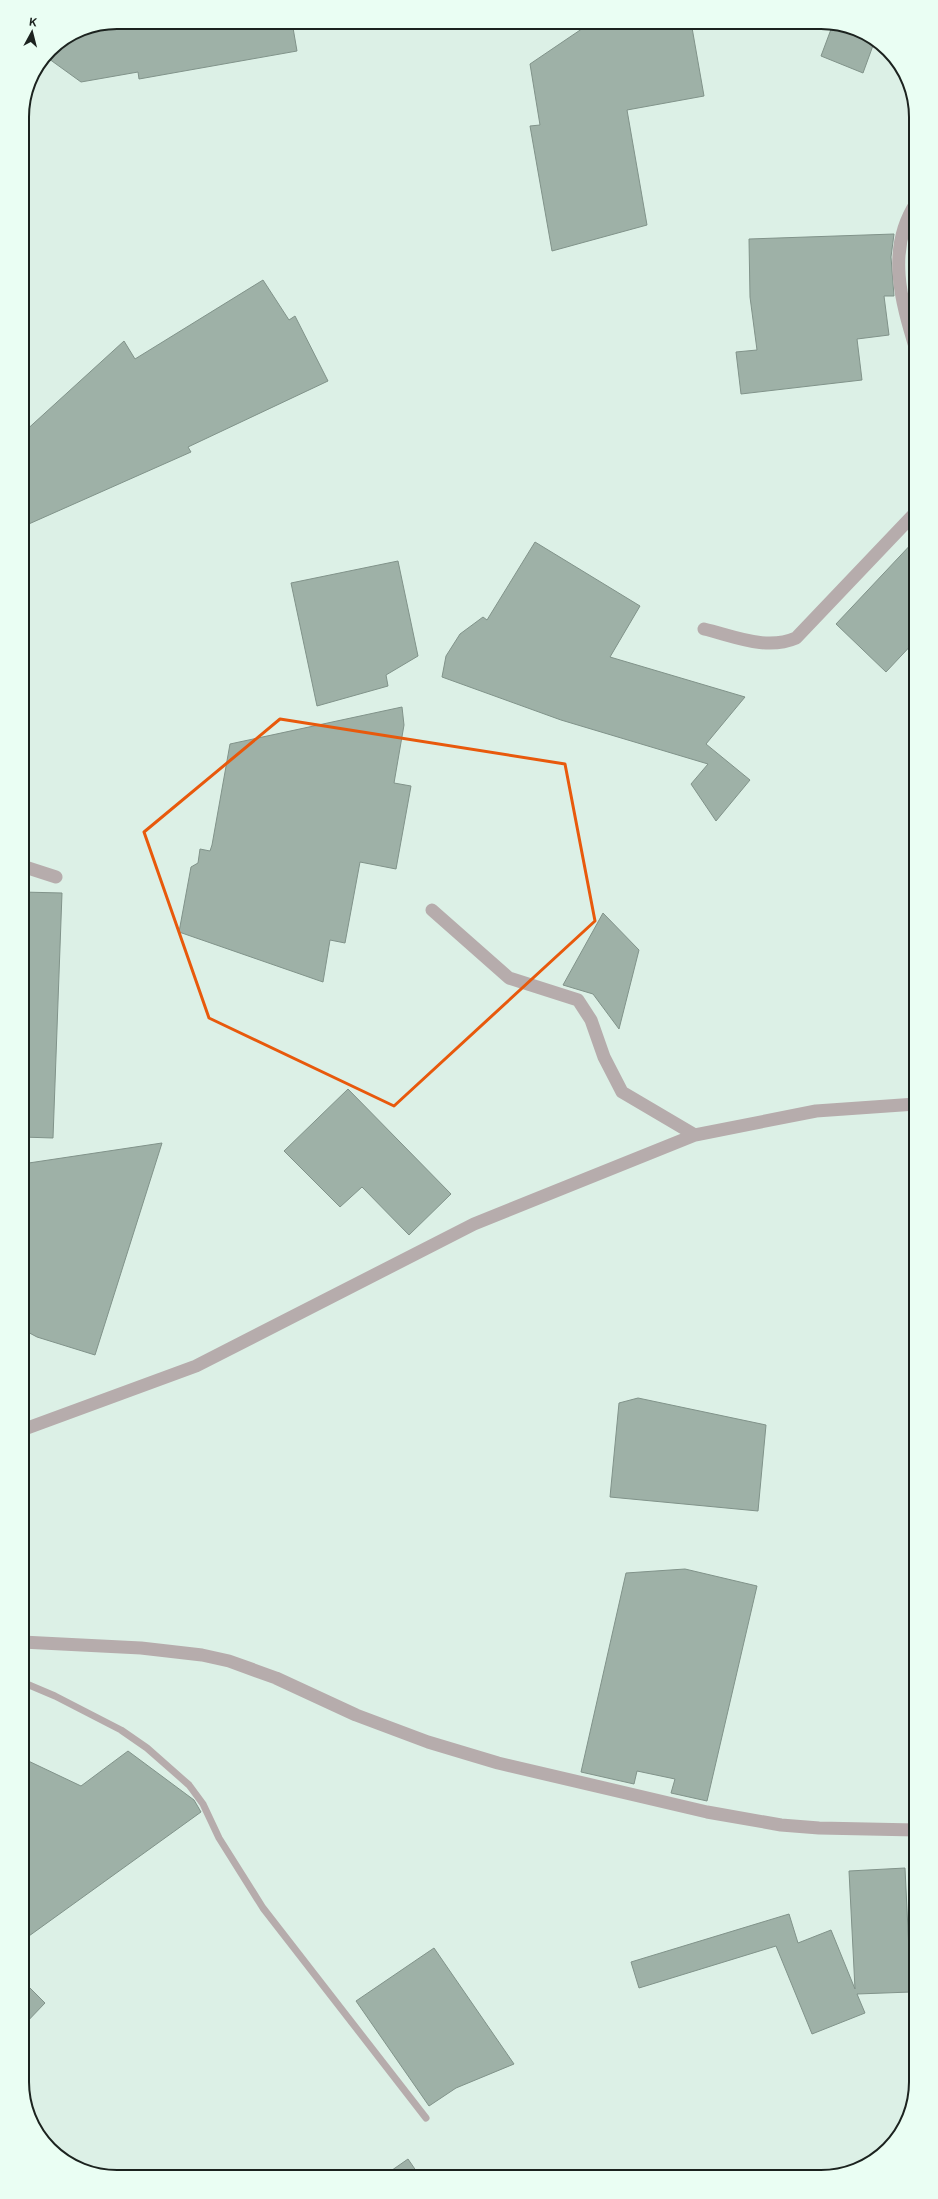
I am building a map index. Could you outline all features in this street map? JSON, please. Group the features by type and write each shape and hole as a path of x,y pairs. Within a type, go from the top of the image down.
{"street":[{"path":"909,216 902,229 899,248 899,276 904,309 909,326"},
{"path":"704,629 763,644 782,643 796,638 909,519"},
{"path":"29,868 56,877"},
{"path":"432,910 509,978 578,1000 591,1020 604,1057 622,1092 694,1135"},
{"path":"29,1427 196,1366 474,1224 694,1135 816,1111 909,1104"},
{"path":"29,1642 149,1648 202,1655 229,1661 276,1678 356,1715 428,1742 498,1763 707,1812 789,1825 909,1830"}],"lane":[{"path":"29,1685 121,1730 148,1748 188,1784 203,1804 219,1838 263,1908 426,2118"}],"highlighted area":[{"path":"280,719 565,764 595,921 394,1106 209,1018 144,832"}],"building":[{"path":"293,29 297,51 139,79 138,72 81,82 50,60 73,41 89,34 106,30"},
{"path":"582,29 692,29 704,96 627,110 647,225 552,251 530,126 540,125 530,64"},
{"path":"831,30 860,38 873,46 863,73 821,56"},
{"path":"894,234 891,257 894,296 884,296 889,335 857,339 862,380 741,394 736,352 757,350 750,297 749,239"},
{"path":"263,280 289,320 295,316 328,381 188,447 191,452 29,524 29,428 124,341 135,359"},
{"path":"535,542 640,606 610,657 745,697 706,744 750,780 716,821 691,784 708,764 561,720 442,677 446,656 460,634 483,617 487,620"},
{"path":"909,546 909,647 886,672 836,624"},
{"path":"398,561 418,656 386,675 388,686 317,706 291,583"},
{"path":"402,707 404,725 394,783 411,786 396,869 360,862 345,943 330,940 323,982 179,932 191,867 198,863 200,849 210,851 212,845 230,744"},
{"path":"29,892 62,893 53,1138 29,1137"},
{"path":"603,913 639,950 619,1029 593,994 563,985"},
{"path":"348,1089 451,1194 409,1235 362,1187 340,1207 284,1151"},
{"path":"162,1143 95,1355 37,1337 29,1333 29,1163"},
{"path":"638,1398 766,1425 758,1511 610,1497 619,1403"},
{"path":"685,1569 757,1586 707,1801 671,1793 675,1779 637,1771 634,1784 581,1772 626,1573"},
{"path":"128,1751 194,1800 201,1812 29,1936 29,1761 81,1786"},
{"path":"905,1868 909,1951 909,1992 857,1994 865,2013 812,2034 776,1946 639,1988 631,1962 789,1914 798,1943 831,1930 855,1989 849,1871"},
{"path":"434,1948 514,2064 456,2088 429,2106 356,2001"},
{"path":"29,1987 45,2003 29,2020"},
{"path":"408,2159 416,2170 392,2170"}]}
